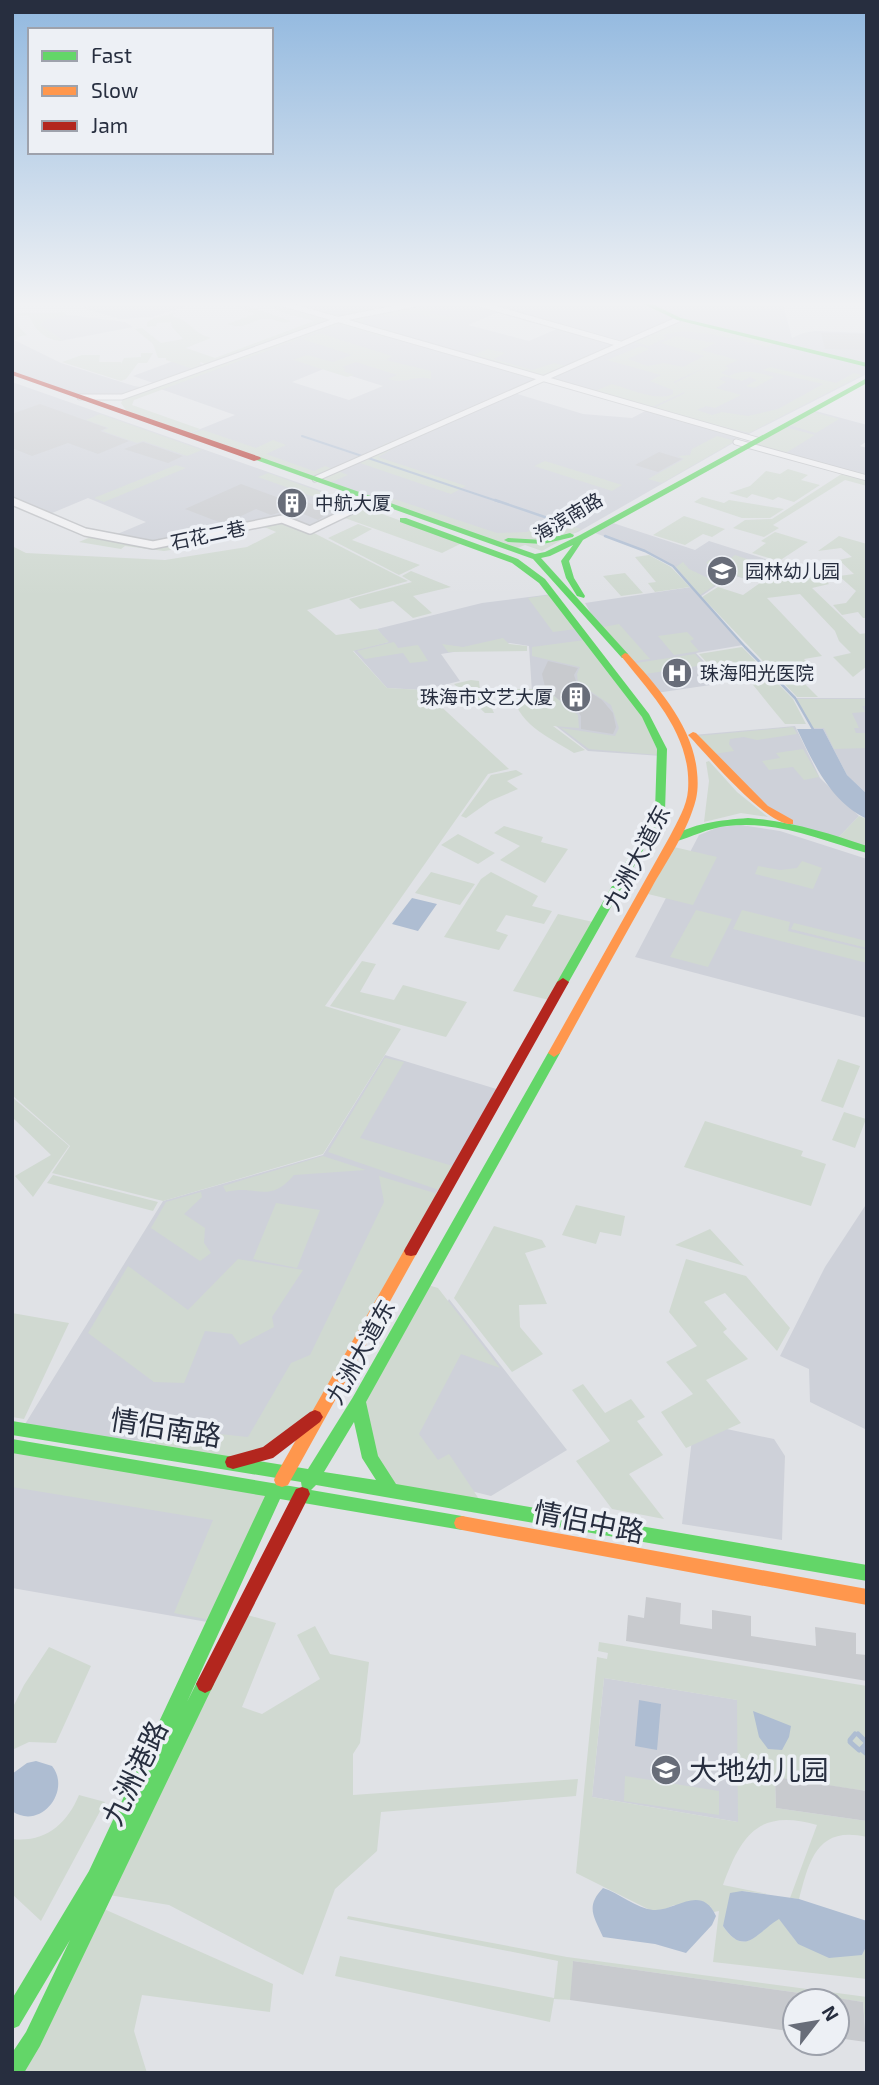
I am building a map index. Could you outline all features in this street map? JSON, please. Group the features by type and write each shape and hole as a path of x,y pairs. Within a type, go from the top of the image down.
{"main road":[{"name":"九洲大道东","path":"67,401 515,561 542,582 646,716 662,749 660,811 276,1490"},
{"name":"九洲大道东","path":"93,401 536,557 667,708 683,736 691,766 693,792 674,839 358,1402 302,1494"},
{"name":"海滨南路","path":"536,557 818,401"},
{"name":"海滨南路","path":"746,441 825,401"},
{"path":"431,520 527,543 580,535"},
{"path":"580,535 565,561 570,578 598,626"},
{"path":"502,556 536,557 536,568 542,582"},
{"path":"693,735 764,808 798,828"},
{"path":"674,839 703,825 729,820 762,820 798,828 867,850"},
{"path":"368,1330 394,1337"},
{"path":"358,1402 366,1452 375,1470 391,1490"},
{"path":"229,1463 267,1453 321,1412"},
{"name":"情侣南路","path":"12,1428 312,1476"},
{"name":"情侣南路","path":"12,1446 302,1494"},
{"name":"情侣中路","path":"312,1476 867,1573"},
{"name":"九洲港路","path":"12,2020 96,1878 276,1490"},
{"name":"情侣中路","path":"302,1494 867,1597"},
{"name":"九洲港路","path":"12,2073 33,2039 221,1651 302,1494"}],"street":[{"path":"119,401 127,413"},
{"path":"315,479 488,401"},
{"path":"619,401 867,478"},
{"name":"石花二巷","path":"12,501 85,532 161,545 282,520 310,530 362,505"}],"shaded area":[{"path":"12,401 67,401 362,505 311,531 282,520 161,545 108,538 146,522 88,498 45,516 12,502"},
{"path":"133,401 132,405 200,429 188,434 128,413 121,403"},
{"path":"196,401 541,401 583,414 632,418 649,409 623,401 813,401 749,434 578,532 558,539 527,543 431,520 188,434 235,415"},
{"path":"628,401 664,401 650,408"},
{"path":"668,401 728,401 715,408 706,406 697,410 712,415 722,412 748,416 778,409 792,401 811,401 749,433 652,409"},
{"path":"812,410 867,425 867,441 860,446 867,448 867,478 748,446"},
{"path":"813,412 839,419 816,433 789,425"},
{"path":"100,414 202,450 187,456 103,431 109,428 86,420"},
{"path":"785,427 815,435 784,454 753,445"},
{"path":"203,430 256,448 273,440 286,445 266,454 314,471 325,466 348,475 329,483 191,434"},
{"path":"717,436 735,441 662,483 648,479 684,459 678,456 690,455 692,449"},
{"path":"387,443 398,446 378,457 466,486 451,494 354,461"},
{"path":"545,461 622,485 612,491 534,466"},
{"path":"176,465 186,468 104,502 94,498"},
{"path":"788,469 808,475 801,480 820,485 794,502 778,497 773,500 752,494 747,498 729,493 750,486 766,471 780,474"},
{"path":"268,473 357,505 348,509 258,477"},
{"path":"843,473 867,479 867,486 845,480 773,525 779,528 764,537 733,528 745,520 772,519"},
{"path":"379,494 497,533 527,532 551,519 581,529 542,551 525,545 515,549 372,498"},
{"path":"702,497 724,503 729,500 784,509 770,518 742,518 694,502"},
{"path":"363,507 462,543 442,553 342,517"},
{"path":"684,516 725,529 712,537 703,534 685,545 653,535"},
{"path":"281,521 310,531 408,581 307,610 336,635 377,629 389,642 353,651 387,688 423,690 509,769 488,774 325,1006 401,1029 323,1154 163,1201 52,1173 70,1146 12,1095 12,546 26,553 165,560 247,547 276,532 260,525"},
{"path":"610,522 695,550 709,541 778,563 752,581 732,575 700,597 743,645 696,653 724,683 656,693 598,626 585,603 691,587 673,566 645,551 592,532"},
{"path":"358,524 372,529 352,540 420,565 399,575 328,538"},
{"path":"257,527 223,542 212,538 201,543 204,545 164,551 125,546 121,549 79,542 93,536 153,546"},
{"path":"775,532 808,542 779,561 752,553 766,543 761,541"},
{"path":"839,536 867,544 867,618 863,618 858,612 842,615 833,605 846,603 856,591 839,576 854,574 839,560 852,557 841,548 818,551"},
{"path":"649,555 671,567 690,587 655,592 648,583 656,582 635,557"},
{"path":"735,555 769,566 752,581 732,574 700,595 676,567 683,562 689,569 710,579 720,572 706,563 709,560 724,563"},
{"path":"411,571 451,587 413,596 432,613 413,618 393,601 360,609 349,599 412,582 402,576"},
{"path":"625,573 643,593 621,596 603,576"},
{"path":"818,574 829,584 812,588 860,634 867,633 867,666 853,677 833,657 851,653 839,641 835,631 800,594 767,598 822,656 804,659 815,672 796,675 818,697 797,697 702,597 718,587 743,595 760,583"},
{"path":"552,594 662,756 588,751 533,708 529,646 510,643 441,654 460,681 423,690 387,688 353,650 388,642 377,629 482,603"},
{"path":"550,595 576,629 553,632 528,598"},
{"path":"619,624 650,659 633,661 603,627"},
{"path":"687,632 694,639 690,641 699,651 674,655 658,636"},
{"path":"503,638 509,644 527,646 527,651 448,652 442,644 463,647"},
{"path":"585,640 643,716 659,755 589,749 561,728 615,736 619,728 611,705 578,683 577,674 580,667 532,656 532,647"},
{"path":"394,642 398,648 418,645 428,661 410,663 403,653 365,659 357,651"},
{"path":"742,647 793,699 806,724 785,724 732,661 709,665 699,654"},
{"path":"695,654 704,665 645,674 636,663"},
{"path":"479,681 480,690 491,690 490,704 494,713 485,713 454,684"},
{"path":"512,689 545,689 578,715 579,728 553,726 585,750 574,753 534,727 519,711"},
{"path":"795,698 867,698 867,794 847,775 823,729 813,729"},
{"path":"797,699 867,699 867,706 862,706 865,712 852,713 859,728 854,728 856,733 867,733 867,748 834,749 824,728 813,728"},
{"path":"795,726 820,778 859,816 836,840 798,828 764,808 693,735"},
{"path":"793,727 797,734 757,740 744,737 730,739 729,744 734,751 714,754 697,736"},
{"path":"803,749 819,777 804,780 793,767 769,770 762,761 780,758 776,753"},
{"path":"709,761 737,792 768,817 741,813 704,822 709,781 706,762"},
{"path":"516,770 523,774 507,781 518,789 490,801 466,818 461,816 491,775"},
{"path":"859,816 867,819 867,850 836,840"},
{"path":"741,825 780,831 867,859 867,1018 635,957 699,835 719,827"},
{"path":"504,826 543,837 541,842 568,849 545,883 500,860 520,846 494,833"},
{"path":"458,834 495,853 478,864 441,845"},
{"path":"674,847 717,857 693,905 648,894"},
{"path":"802,861 822,868 813,889 755,874 758,866 780,870 797,868"},
{"path":"431,872 475,884 460,905 415,893"},
{"path":"491,872 538,896 532,906 552,911 544,924 506,915 496,931 508,935 499,950 444,937 481,879"},
{"path":"696,910 732,919 708,967 670,957"},
{"path":"742,910 790,922 788,931 867,950 867,963 733,929"},
{"path":"558,914 593,922 549,1000 513,991"},
{"path":"794,923 867,941 867,948 791,929"},
{"path":"362,961 376,964 360,992 394,1000 403,985 467,1002 446,1037 330,1006"},
{"path":"385,1055 503,1091 266,1453 22,1429 163,1201 323,1155"},
{"path":"385,1058 404,1062 360,1138 456,1167 442,1191 328,1152"},
{"path":"838,1059 860,1066 843,1108 821,1101"},
{"path":"12,1097 69,1146 33,1197 15,1176 51,1155 12,1117"},
{"path":"844,1112 866,1119 855,1148 832,1140"},
{"path":"705,1121 803,1151 801,1156 826,1164 811,1206 684,1167"},
{"path":"323,1156 366,1170 294,1175 277,1189 262,1192 226,1192 223,1186"},
{"path":"53,1175 158,1202 153,1211 47,1183"},
{"path":"379,1176 441,1195 319,1410 264,1451 228,1459 154,1446 161,1428 248,1437 291,1363 310,1355 384,1202"},
{"path":"201,1192 202,1197 184,1214 205,1228 204,1243 211,1253 200,1261 151,1228 166,1202"},
{"path":"276,1203 320,1210 297,1268 253,1259"},
{"path":"867,1203 865,1429 810,1402 809,1369 780,1356 825,1267"},
{"path":"576,1205 625,1216 621,1236 600,1232 596,1244 562,1235"},
{"path":"494,1226 542,1240 546,1247 525,1253 547,1304 519,1305 520,1327 543,1354 512,1372 454,1298"},
{"path":"710,1229 744,1266 675,1245"},
{"path":"238,1259 303,1270 272,1317 274,1327 240,1345 232,1334 205,1331 184,1383 154,1382 88,1333 128,1266 188,1310"},
{"path":"686,1259 746,1276 790,1328 777,1351 725,1293 704,1302 727,1329 723,1332 748,1359 706,1380 741,1423 686,1448 661,1412 693,1394 666,1362 697,1346 669,1312"},
{"path":"428,1285 438,1288 500,1368 461,1354 419,1434 438,1460 449,1454 481,1502 394,1487 381,1471 364,1401"},
{"path":"449,1299 567,1450 491,1496 423,1479 395,1405"},
{"path":"12,1313 69,1323 24,1419 12,1417"},
{"path":"583,1384 605,1413 631,1399 645,1417 637,1421 663,1455 629,1474 664,1519 612,1509 576,1461 610,1441 572,1390"},
{"path":"694,1422 774,1439 785,1456 782,1540 682,1524"},
{"path":"12,1445 275,1490 213,1623 12,1588"},
{"path":"12,1449 271,1492 211,1620 174,1613 213,1520 12,1487"},
{"path":"244,1614 276,1623 242,1707 262,1714 320,1679 297,1635 315,1626 330,1654 369,1662 360,1743 353,1754 353,1795 578,1779 576,1796 381,1812 377,1851 335,1889 303,1975 169,1905 109,1895"},
{"path":"599,1642 867,1686 867,1791 775,1778 776,1808 867,1821 867,1837 837,1836 826,1841 812,1860 799,1899 790,1898 817,1825 780,1820 755,1830 737,1852 723,1885 768,1894 742,1891 723,1926 738,1940 751,1940 779,1918 798,1944 862,1955 867,1945 867,1979 713,1962 719,1911 714,1912 710,1906 674,1905 663,1910 650,1910 576,1873 597,1657 607,1659 608,1653 598,1651","holes":["604,1678 737,1700 738,1822 592,1797"]},
{"path":"49,1647 91,1666 56,1743 29,1742 12,1750 12,1709"},
{"name":"大地幼儿园","path":"604,1678 738,1700 738,1822 592,1797"},
{"path":"625,1776 719,1791 719,1815 624,1801"},
{"path":"79,1795 105,1802 41,1921 12,1894 12,1839 35,1838 53,1829 68,1815"},
{"path":"104,1909 273,1984 270,2012 142,1995 134,2031 147,2073 20,2073"},
{"path":"348,1916 567,1957 792,1987 781,1987 781,1990 573,1961 571,2000 554,1999 550,2022 335,1976 340,1956 554,1998 558,1961 347,1919"},
{"path":"851,1995 867,1997 867,2046 863,2002 851,2000"}],"water":[{"path":"797,729 823,729 847,775 867,794 867,819 833,792"},
{"path":"412,898 437,904 418,931 392,924"},
{"path":"639,1700 661,1704 657,1750 635,1746"},
{"path":"753,1711 791,1726 782,1750 768,1749 759,1737"},
{"path":"36,1761 52,1766 57,1776 56,1796 42,1812 23,1816 12,1811 12,1774 27,1763"},
{"path":"603,1888 653,1910 687,1901 703,1901 716,1916 712,1925 686,1953 655,1944 603,1937 594,1917 593,1906"},
{"path":"742,1891 799,1899 867,1921 867,1945 862,1955 829,1958 798,1944 779,1919 751,1940 738,1940 723,1926 730,1893"}],"building":[{"path":"40,404 107,428 100,431 129,441 98,454 68,443 32,456 12,448 12,414"},
{"path":"143,442 183,456 168,463 124,449"},
{"path":"659,452 682,459 658,472 635,465"},
{"path":"241,484 282,499 290,496 331,511 318,520 291,509 271,515 256,509 224,524 185,509"},
{"name":"珠海市文艺大厦","path":"548,661 578,668 574,675 577,684 602,700 613,713 616,727 613,734 581,729 581,716 576,709 558,699 545,687 542,674"},
{"path":"646,1597 681,1603 680,1624 712,1629 712,1610 751,1616 751,1636 816,1646 815,1627 856,1633 856,1654 867,1655 867,1681 626,1641 628,1615 644,1618"},
{"path":"775,1777 867,1791 867,1821 776,1808"},
{"path":"573,1961 781,1990 781,2030 570,2000"},
{"path":"851,2000 863,2002 866,2042 851,2040"}],"waterway":[{"path":"302,436 500,502"},
{"path":"495,500 571,526"},
{"path":"605,536 645,551 673,566 745,647 795,698 814,731"},
{"path":"850,1740 855,1734"},
{"path":"858,1734 865,1741"},
{"path":"850,1742 859,1750"},
{"path":"866,1744 861,1749 867,1754"}],"traffic: fast":[{"path":"531,557 547,554 583,537 828,401"},
{"path":"257,459 536,557 625,656"},
{"path":"403,520 515,561 542,581 646,716 662,749 660,811 563,982"},
{"path":"508,540 543,542 570,535"},
{"path":"580,541 565,561 570,578 581,596"},
{"path":"674,839 700,829 748,821 794,827 867,850"},
{"path":"308,1484 358,1402 554,1053"},
{"path":"358,1402 370,1458 391,1490"},
{"path":"12,1428 391,1490 867,1573"},
{"path":"12,1446 462,1523"},
{"path":"12,2019 96,1878 276,1490"},
{"path":"12,2073 33,2039 205,1684"}],"traffic: slow":[{"path":"554,1053 676,836 693,790 692,770 682,734 662,700 625,656"},
{"path":"693,735 764,808 789,822"},
{"path":"282,1480 411,1251"},
{"path":"462,1523 867,1597"}],"traffic: jam":[{"path":"93,401 257,459"},
{"path":"411,1251 563,982"},
{"path":"233,1462 267,1453 315,1417"},
{"path":"205,1684 302,1494"}],"place":[{"name":"中航大厦","path":"292,503"},
{"name":"园林幼儿园","path":"722,571"},
{"name":"珠海阳光医院","path":"677,673"},
{"name":"珠海市文艺大厦","path":"576,697"},
{"name":"大地幼儿园","path":"666,1770"}]}
